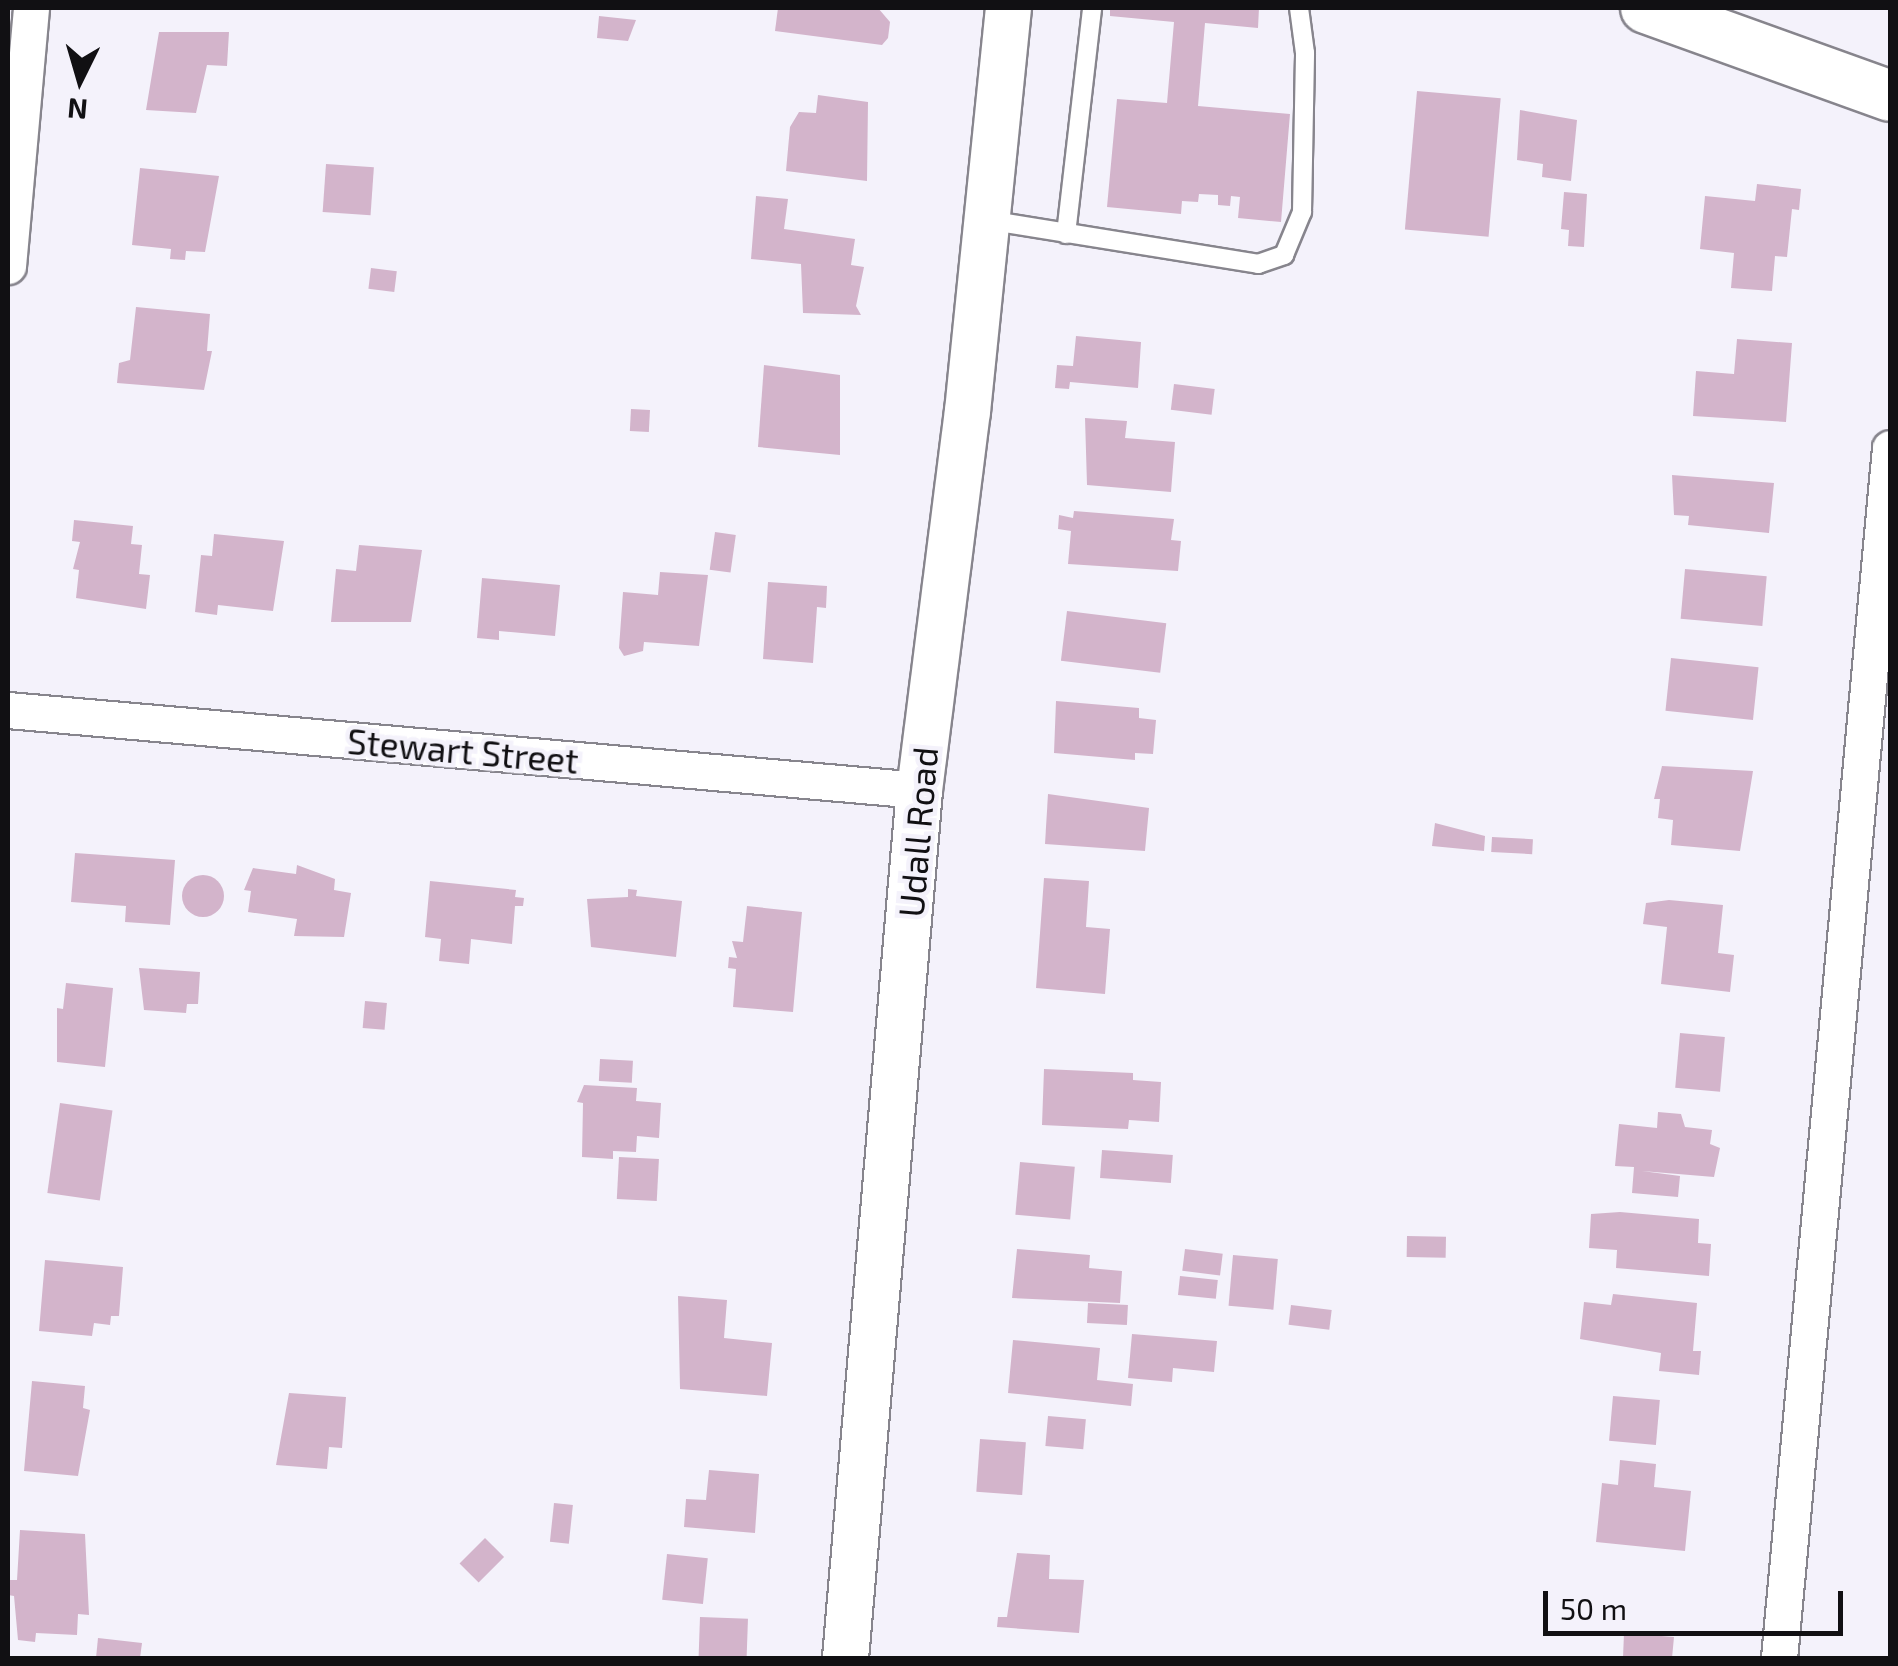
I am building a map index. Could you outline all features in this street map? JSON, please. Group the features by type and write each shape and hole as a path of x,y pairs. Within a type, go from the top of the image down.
{"main road":[{"path":"1646,8 1890,96"}],"street":[{"path":"8,266 31,8"},
{"name":"Udall Road","path":"845,1658 918,790 1008,8"},
{"path":"1779,1658 1890,448"},
{"name":"Stewart Street","path":"8,710 918,790"}],"lane":[{"path":"1066,234 1092,8"},
{"path":"986,220 1258,264 1284,255 1302,212 1306,53 1299,8"}],"building":[{"path":"778,8 878,8 890,22 888,38 882,45 775,31"},
{"path":"1110,8 1259,8 1258,28 1205,23 1198,106 1290,114 1281,222 1238,218 1240,197 1231,196 1230,206 1218,205 1218,195 1199,194 1198,202 1182,201 1181,214 1107,207 1117,99 1167,103 1174,22 1110,16"},
{"path":"599,16 636,20 628,41 597,38"},
{"path":"159,32 229,32 227,66 207,65 196,113 146,110"},
{"path":"1417,91 1501,98 1489,237 1405,229"},
{"path":"818,95 868,102 867,181 786,171 790,127 799,112 816,113"},
{"path":"1520,110 1577,120 1571,181 1542,177 1543,164 1517,160"},
{"path":"326,164 374,167 371,215 323,212"},
{"path":"140,168 219,176 205,252 186,251 185,260 170,259 171,249 132,245"},
{"path":"1757,184 1801,189 1799,210 1792,209 1787,257 1775,256 1772,291 1731,288 1734,253 1700,249 1705,196 1755,201"},
{"path":"1564,192 1587,194 1584,247 1568,246 1569,230 1561,229"},
{"path":"756,196 788,199 784,229 855,239 851,265 864,267 856,306 861,315 803,313 801,264 751,259"},
{"path":"371,268 397,271 394,292 368,289"},
{"path":"136,307 210,314 207,351 212,351 204,390 117,383 119,363 130,360"},
{"path":"1076,336 1141,342 1138,388 1070,382 1069,389 1055,388 1057,365 1073,366"},
{"path":"1737,339 1792,343 1786,422 1693,416 1696,371 1734,374"},
{"path":"764,365 840,375 840,455 758,447"},
{"path":"1174,384 1215,389 1212,415 1171,410"},
{"path":"631,409 650,410 649,432 630,431"},
{"path":"1085,418 1127,421 1125,438 1175,442 1171,492 1087,485"},
{"path":"1672,475 1774,483 1769,533 1688,525 1689,516 1674,515"},
{"path":"1074,511 1174,519 1171,540 1181,541 1178,571 1068,564 1071,531 1058,529 1059,515 1073,518"},
{"path":"74,520 133,526 131,544 142,545 139,574 150,575 146,609 76,598 79,570 73,569 80,542 72,541"},
{"path":"715,532 736,535 731,573 710,570"},
{"path":"214,534 284,541 273,611 218,605 217,615 195,612 201,555 212,556"},
{"path":"359,545 422,550 411,622 331,622 336,569 356,571"},
{"path":"1685,569 1767,576 1762,626 1681,619"},
{"path":"660,572 708,575 699,646 644,642 643,651 624,656 619,648 623,592 658,595"},
{"path":"482,578 560,585 555,636 499,631 499,640 477,638"},
{"path":"768,582 827,586 826,608 817,607 813,663 763,659"},
{"path":"1067,611 1166,623 1160,673 1061,661"},
{"path":"1671,658 1759,667 1753,720 1665,711"},
{"path":"1056,701 1139,708 1139,718 1156,720 1153,754 1135,753 1135,760 1054,753"},
{"path":"1662,766 1753,771 1740,851 1671,845 1673,820 1658,818 1660,799 1654,799"},
{"path":"1048,794 1149,808 1145,851 1045,844"},
{"path":"1435,823 1485,836 1484,851 1432,846"},
{"path":"1492,837 1533,839 1532,854 1491,852"},
{"path":"75,853 175,860 170,925 125,922 126,906 71,902"},
{"path":"297,865 335,879 334,890 351,893 344,937 294,936 297,919 248,912 251,891 244,890 253,868 296,874"},
{"path":"203,875 218,881 224,896 218,911 203,917 188,911 182,896 188,881"},
{"path":"1044,878 1089,881 1086,927 1110,929 1105,994 1036,988"},
{"path":"430,881 516,890 515,897 524,898 523,906 515,906 512,944 471,939 469,964 439,961 441,939 425,937"},
{"path":"628,889 637,890 636,896 682,901 676,957 591,947 587,899 628,897"},
{"path":"1669,900 1723,905 1718,953 1734,955 1730,992 1661,984 1667,927 1643,924 1646,903"},
{"path":"747,906 802,912 793,1012 733,1007 736,969 728,968 729,957 737,958 732,941 743,942"},
{"path":"139,968 200,972 198,1004 187,1004 186,1013 144,1010"},
{"path":"66,983 113,988 105,1067 57,1062 57,1008 63,1009"},
{"path":"365,1001 387,1003 385,1030 363,1028"},
{"path":"1680,1033 1725,1037 1720,1092 1675,1088"},
{"path":"600,1059 633,1061 632,1083 599,1081"},
{"path":"1044,1069 1133,1073 1133,1080 1161,1082 1159,1122 1129,1120 1128,1129 1042,1125"},
{"path":"584,1085 637,1088 636,1101 661,1103 659,1138 637,1136 636,1152 613,1151 613,1159 582,1157 583,1103 577,1102"},
{"path":"60,1103 112,1110 100,1200 47,1193"},
{"path":"1658,1112 1681,1114 1685,1127 1712,1130 1710,1144 1720,1148 1714,1177 1642,1171 1680,1176 1678,1197 1632,1193 1634,1167 1615,1166 1619,1124 1657,1128"},
{"path":"1102,1150 1173,1155 1171,1183 1100,1178"},
{"path":"619,1157 659,1159 657,1201 617,1199"},
{"path":"1020,1162 1075,1167 1070,1220 1015,1215"},
{"path":"1620,1212 1699,1219 1698,1243 1711,1244 1709,1276 1616,1268 1617,1250 1589,1248 1591,1214"},
{"path":"1407,1236 1446,1237 1446,1258 1407,1257"},
{"path":"1017,1249 1090,1255 1089,1268 1122,1271 1120,1303 1012,1298"},
{"path":"1185,1249 1223,1254 1220,1275 1182,1271"},
{"path":"1233,1255 1278,1259 1273,1310 1229,1306"},
{"path":"45,1260 123,1267 119,1316 111,1316 110,1325 94,1323 92,1336 39,1331"},
{"path":"1180,1276 1218,1280 1216,1299 1178,1295"},
{"path":"1613,1294 1697,1303 1693,1351 1701,1351 1699,1375 1659,1371 1661,1353 1580,1339 1584,1302 1611,1305"},
{"path":"678,1296 727,1300 724,1338 772,1343 767,1396 680,1389"},
{"path":"1088,1303 1128,1305 1127,1325 1087,1323"},
{"path":"1291,1305 1332,1310 1329,1330 1289,1325"},
{"path":"1132,1334 1217,1341 1214,1372 1173,1368 1172,1382 1128,1378"},
{"path":"1013,1340 1100,1348 1097,1380 1133,1384 1131,1406 1008,1393"},
{"path":"32,1381 85,1386 83,1408 90,1410 78,1476 24,1471"},
{"path":"289,1393 346,1397 342,1448 329,1447 327,1469 276,1465"},
{"path":"1613,1396 1660,1400 1656,1445 1609,1441"},
{"path":"1048,1416 1086,1419 1083,1449 1045,1446"},
{"path":"980,1439 1026,1442 1022,1495 976,1492"},
{"path":"1620,1460 1656,1464 1654,1487 1691,1491 1685,1551 1596,1542 1602,1483 1618,1485"},
{"path":"709,1470 759,1474 755,1533 684,1527 686,1499 706,1500"},
{"path":"554,1503 573,1505 569,1544 550,1542"},
{"path":"20,1530 85,1534 89,1615 78,1614 77,1635 36,1633 35,1642 18,1640 14,1596 8,1595 8,1580 17,1580"},
{"path":"485,1538 504,1557 479,1583 460,1563"},
{"path":"1017,1553 1050,1555 1049,1579 1084,1580 1079,1633 997,1627 998,1617 1007,1617"},
{"path":"667,1554 708,1558 703,1604 662,1600"},
{"path":"700,1617 748,1619 747,1658 699,1658"},
{"path":"1624,1633 1674,1637 1672,1658 1623,1658"},
{"path":"98,1638 142,1643 140,1658 96,1658"}]}
